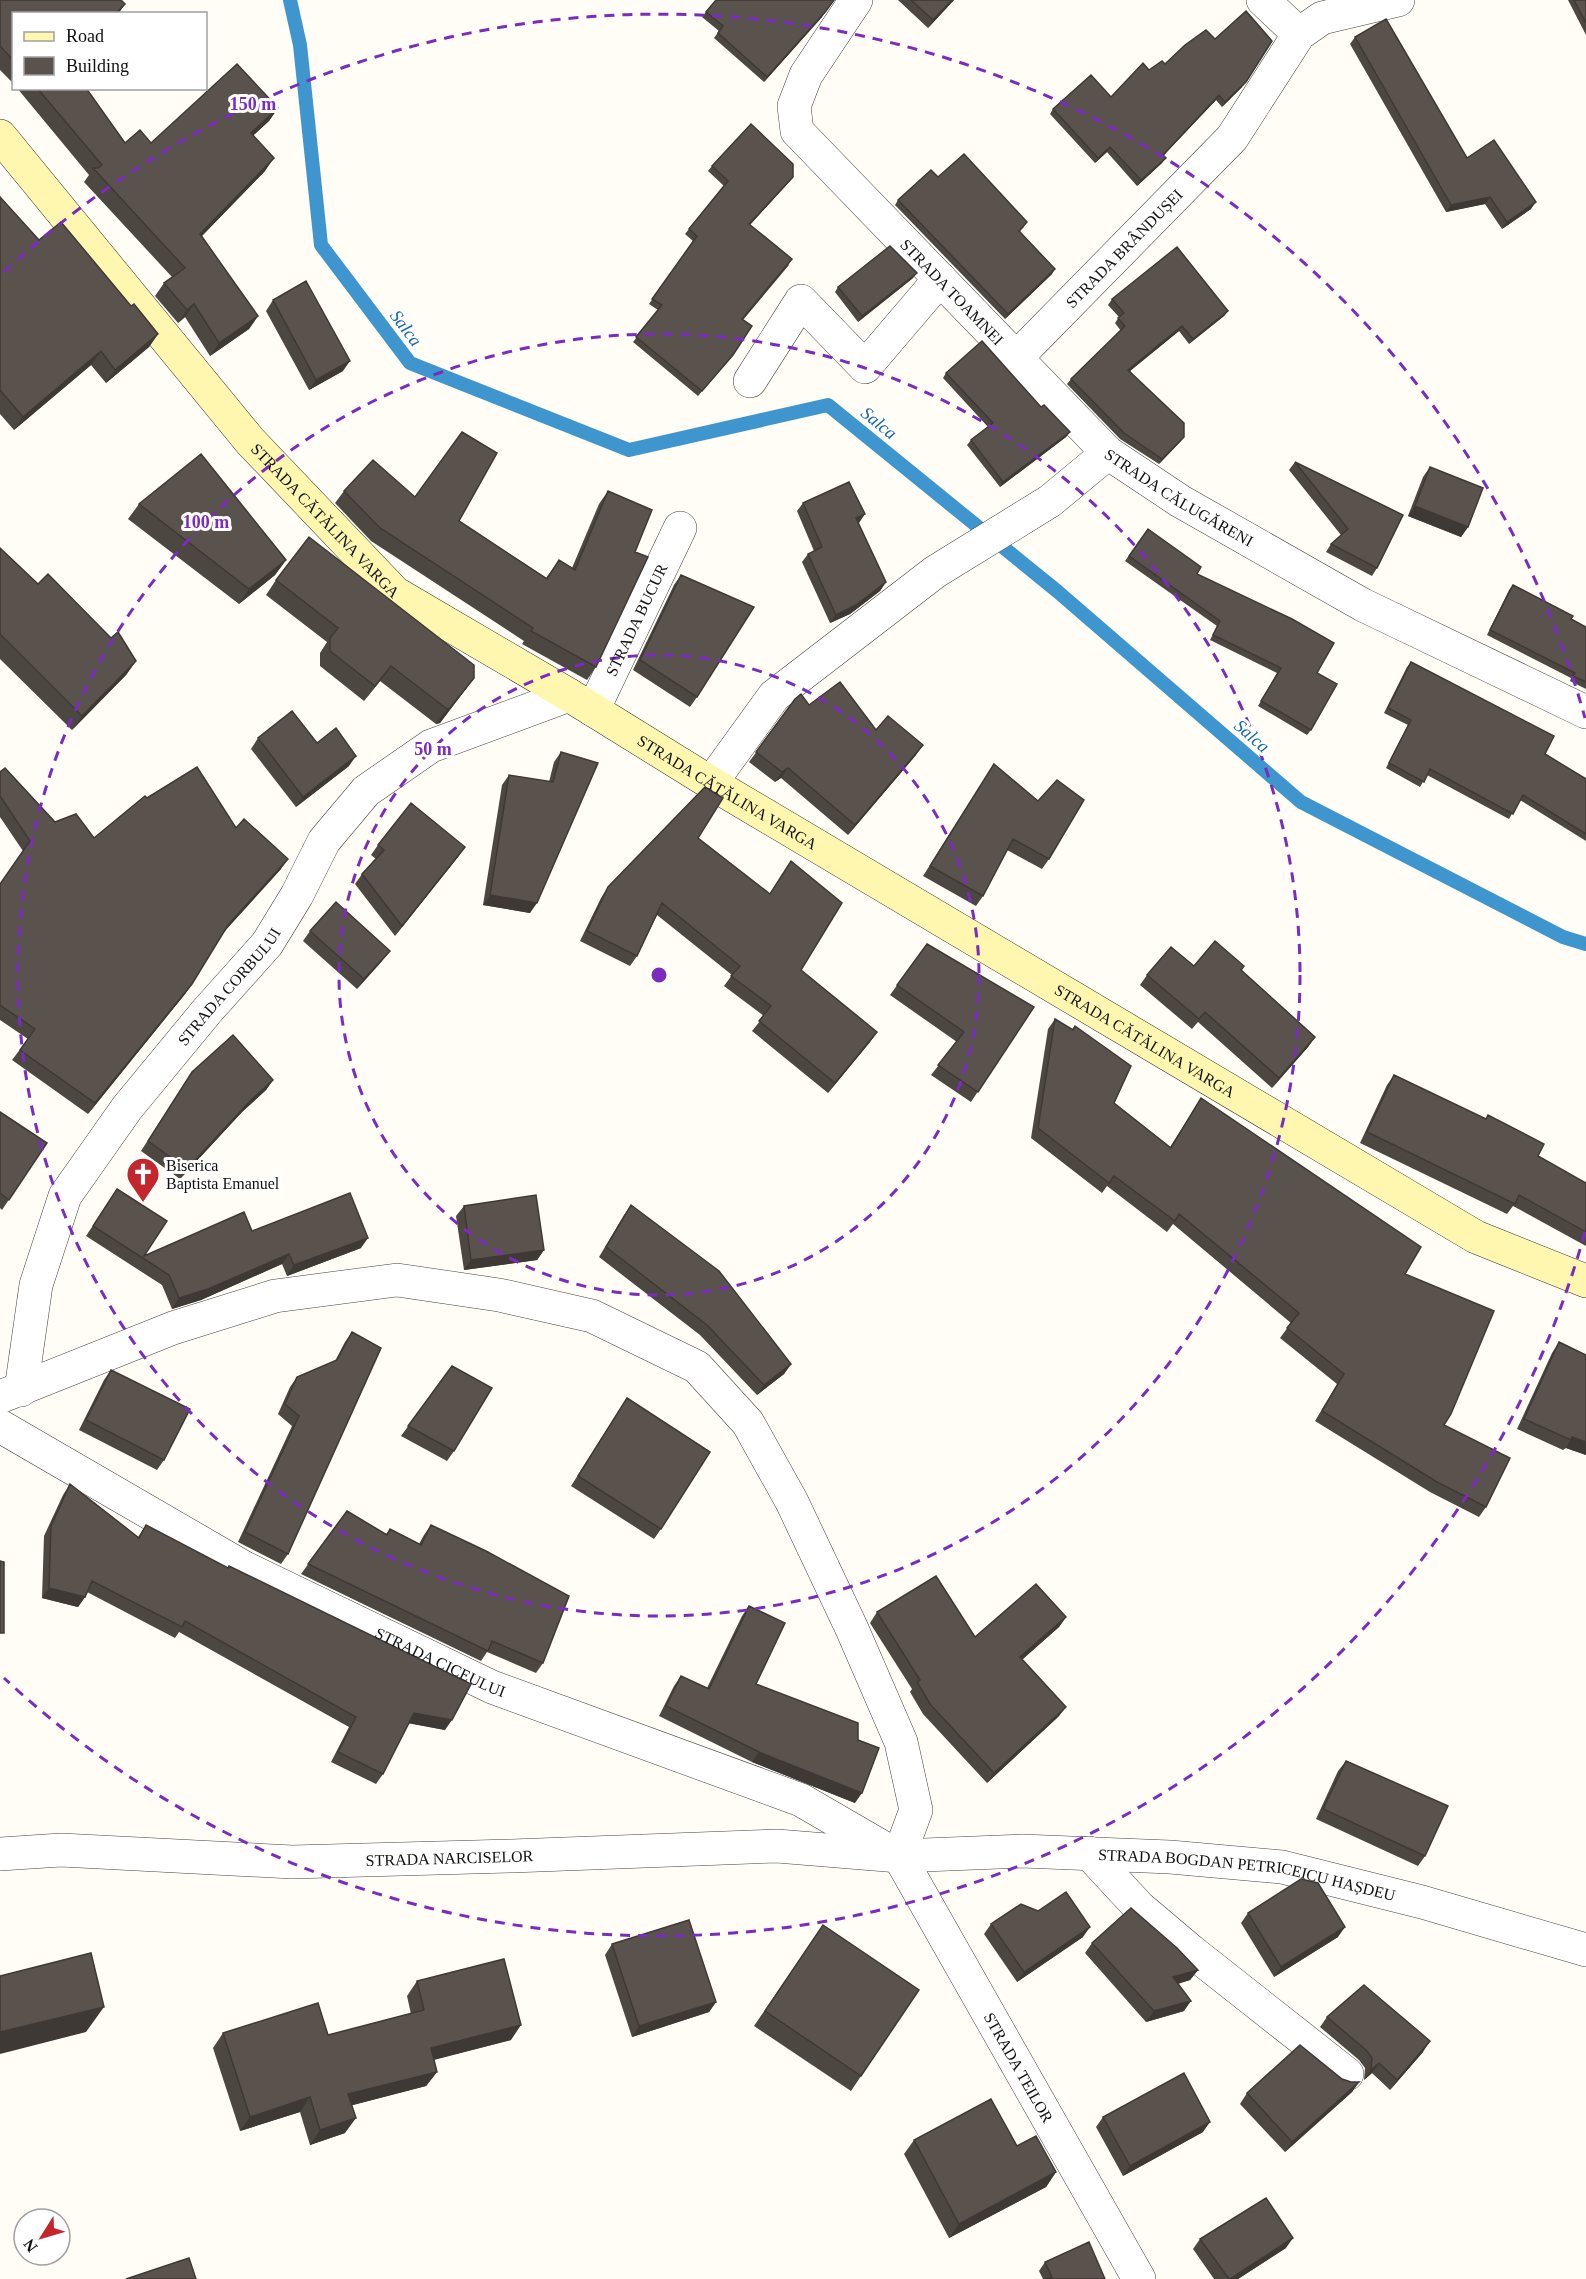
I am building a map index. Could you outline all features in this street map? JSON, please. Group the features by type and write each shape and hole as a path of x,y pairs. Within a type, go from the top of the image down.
{"main road":[{"name":"STRADA CĂTĂLINA VARGA","path":"0,136 250,441 395,593 1476,1237 1586,1281"}],"street":[{"name":"STRADA TOAMNEI","path":"856,0 806,75 794,106 797,131 1108,453"},
{"path":"1263,0 1299,34 1323,18 1398,0"},
{"name":"STRADA BRÂNDUȘEI","path":"1016,358 1232,138 1299,34"},
{"path":"750,381 801,301 865,367 940,279"},
{"name":"STRADA CĂLUGĂRENI","path":"711,783 774,696 935,572 1050,501 1108,453 1180,501 1363,605 1586,712"},
{"name":"STRADA BUCUR","path":"581,702 680,528"},
{"name":"STRADA CORBULUI","path":"10,1394 36,1285 65,1196 128,1108 207,1011 267,944 297,896 324,841 366,791 431,746 581,702"},
{"path":"10,1394 173,1328 275,1296 397,1280 499,1295 592,1316 697,1367 748,1423 792,1502 852,1629 901,1742 916,1810 899,1856"},
{"name":"STRADA CICEULUI","path":"0,1426 243,1567 492,1687 801,1800 899,1856"},
{"name":"STRADA NARCISELOR","path":"0,1854 61,1850 292,1862 777,1846 899,1856"},
{"name":"STRADA BOGDAN PETRICEICU HAȘDEU","path":"899,1856 1022,1851 1170,1857 1282,1867 1422,1902 1586,1950"},
{"path":"1089,1853 1139,1906 1191,1951 1347,2074"},
{"name":"STRADA TEILOR","path":"899,1856 1139,2279"}],"building":[{"path":"0,0 121,0 125,4 117,12 12,12 12,59 0,46"},
{"path":"716,0 834,0 767,77 718,33 723,26 706,12"},
{"path":"911,0 952,0 933,20"},
{"path":"1574,0 1586,0 1586,23"},
{"path":"1246,11 1272,41 1246,82 1225,102 1219,95 1163,155 1166,158 1141,180 1110,147 1098,158 1053,109 1091,75 1111,97 1143,63 1149,70 1162,61 1165,64 1185,45 1206,30 1215,39"},
{"path":"1386,19 1467,158 1494,140 1536,202 1507,222 1490,197 1451,205 1355,37"},
{"path":"237,64 278,108 251,133 274,158 200,234 258,316 219,343 194,304 187,310 164,283 185,268 93,168 102,165 39,90 87,90 125,143 140,130 151,143"},
{"path":"751,124 793,164 793,177 749,224 792,259 742,319 752,326 733,355 702,391 636,337 662,305 652,299 697,236 689,229 728,181 712,166"},
{"path":"964,154 1027,222 1019,231 1055,269 1008,314 898,200 931,170 938,177"},
{"path":"0,197 39,240 61,222 131,306 134,304 158,334 115,370 101,351 23,417 0,390"},
{"path":"890,246 917,273 862,316 838,287"},
{"path":"1177,247 1228,311 1193,339 1182,326 1128,370 1184,423 1184,437 1162,459 1124,433 1071,379 1125,326 1118,318 1124,313 1112,299"},
{"path":"306,281 350,361 316,380 273,300"},
{"path":"982,341 1041,407 1044,405 1070,432 1003,482 971,440 993,423 946,373"},
{"path":"462,432 497,453 459,521 547,579 559,560 575,570 608,491 652,510 635,552 648,557 596,667 531,631 533,628 380,528 344,491 373,460 415,497"},
{"path":"201,454 286,560 249,589 139,504"},
{"path":"1295,462 1403,515 1377,568 1331,544 1348,529"},
{"path":"1430,467 1483,488 1468,527 1415,506"},
{"path":"849,482 865,514 856,518 886,582 856,605 836,615 808,554 822,547 803,503"},
{"path":"1148,529 1201,567 1197,574 1292,619 1334,643 1317,673 1337,684 1311,730 1261,701 1281,668 1213,635 1220,621 1129,556"},
{"path":"309,537 474,665 474,678 450,708 447,709 391,666 375,686 330,651 330,638 338,628 276,580"},
{"path":"0,548 38,584 48,574 111,638 118,632 136,661 82,716 0,634"},
{"path":"681,575 754,607 697,697 640,660"},
{"path":"1513,585 1573,616 1571,619 1586,627 1586,682 1573,676 1575,673 1490,630"},
{"path":"1411,662 1554,736 1545,754 1586,779 1586,834 1523,795 1513,814 1430,769 1424,782 1389,763 1411,720 1388,708"},
{"path":"840,682 876,730 888,716 923,745 855,825 788,768 782,772 756,752 801,694 809,705"},
{"path":"292,711 317,743 336,728 356,756 303,797 258,738"},
{"path":"561,752 598,763 537,903 490,895 509,775 553,782"},
{"path":"994,764 1038,801 1057,780 1084,800 1049,859 1013,839 983,896 930,866"},
{"path":"197,767 236,828 244,819 288,859 228,925 192,984 95,1103 20,1050 35,1029 0,1005 0,884 30,841 0,796 0,772 5,768 55,822 76,814 94,838 145,796 147,798"},
{"path":"705,787 723,798 698,838 770,894 791,861 842,903 801,970 877,1032 835,1083 759,1021 771,1006 731,976 740,966 662,903 637,956 587,931 608,887"},
{"path":"411,803 465,847 402,926 362,874 384,850 378,845"},
{"path":"336,902 390,951 364,979 310,931"},
{"path":"1215,941 1244,966 1241,970 1315,1037 1279,1078 1205,1012 1199,1019 1147,975 1171,947 1194,966"},
{"path":"927,944 1034,1007 978,1092 938,1065 964,1032 897,985"},
{"path":"1055,1019 1073,1030 1075,1026 1131,1066 1114,1103 1171,1148 1201,1098 1421,1247 1405,1274 1494,1311 1451,1414 1444,1425 1510,1458 1486,1507 1437,1482 1322,1411 1344,1374 1287,1328 1299,1313 1179,1214 1175,1221 1114,1176 1109,1183 1038,1128"},
{"path":"233,1035 273,1080 249,1102 187,1169 148,1141 192,1072"},
{"path":"1394,1075 1486,1119 1488,1115 1544,1144 1538,1156 1586,1183 1586,1232 1519,1195 1515,1204 1367,1132"},
{"path":"0,1112 47,1143 9,1200 0,1193"},
{"path":"117,1189 167,1221 144,1256 244,1212 252,1231 350,1193 368,1238 294,1265 289,1254 208,1289 179,1298 169,1275 93,1226"},
{"path":"536,1195 544,1250 471,1260 464,1206"},
{"path":"631,1205 719,1271 791,1364 764,1385 707,1325 606,1247"},
{"path":"352,1332 381,1348 288,1554 245,1532 299,1416 285,1404 297,1377 337,1360"},
{"path":"1559,1342 1586,1355 1586,1442 1572,1437 1571,1440 1524,1419"},
{"path":"452,1366 492,1388 454,1451 408,1426"},
{"path":"111,1370 190,1409 164,1460 86,1420"},
{"path":"627,1398 710,1452 661,1529 578,1476"},
{"path":"70,1484 139,1538 146,1525 228,1568 229,1566 471,1684 452,1720 414,1713 383,1774 338,1752 356,1717 185,1621 182,1627 92,1581 85,1597 49,1588 51,1526"},
{"path":"347,1511 387,1535 390,1529 421,1545 431,1525 486,1551 569,1596 543,1663 492,1641 488,1651 308,1564"},
{"path":"0,1561 4,1562 4,1633 0,1633"},
{"path":"936,1576 975,1637 1036,1584 1066,1617 1020,1657 1066,1707 994,1773 930,1704 917,1682 920,1680 877,1612"},
{"path":"749,1606 785,1623 756,1684 858,1723 858,1740 879,1748 862,1793 759,1752 666,1706 681,1676 709,1689"},
{"path":"1346,1761 1448,1806 1425,1856 1323,1809"},
{"path":"1301,1879 1318,1883 1345,1927 1281,1967 1248,1913"},
{"path":"1066,1892 1090,1927 1024,1972 991,1924 1021,1904 1038,1911"},
{"path":"1131,1908 1177,1948 1198,1970 1173,1977 1191,2001 1154,2011 1092,1943"},
{"path":"689,1920 716,2002 639,2026 612,1944"},
{"path":"823,1925 919,1990 861,2076 765,2011"},
{"path":"91,1953 104,2007 0,2032 0,1976"},
{"path":"504,1959 521,2025 431,2048 437,2072 348,2094 356,2118 320,2130 310,2097 250,2117 223,2033 318,2003 328,2035 424,2010 417,1981"},
{"path":"1364,1985 1430,2041 1397,2080 1379,2063 1371,2070 1372,2058 1366,2050 1327,2017"},
{"path":"1300,2045 1342,2079 1359,2082 1292,2142 1247,2093"},
{"path":"1184,2073 1210,2122 1130,2166 1103,2117"},
{"path":"991,2099 1017,2146 1036,2136 1056,2172 959,2224 914,2140"},
{"path":"1266,2198 1293,2238 1229,2279 1200,2239"},
{"path":"1089,2242 1105,2279 1044,2279 1052,2277 1045,2262"},
{"path":"189,2258 196,2279 126,2279"}],"waterway":[{"name":"Salca","path":"290,0 300,45 321,245 410,363 629,450 828,405 1057,591 1301,802 1563,937 1586,944"}],"place":[{"name":"Biserica Baptista Emanuel","path":"143,1203"}]}
